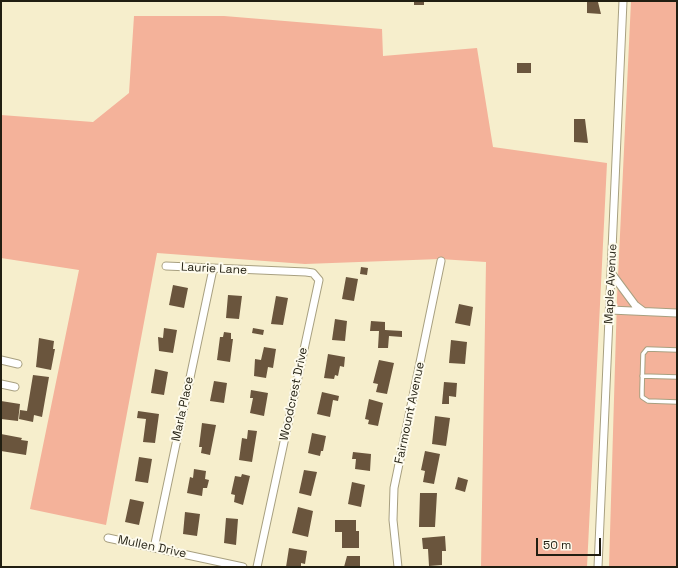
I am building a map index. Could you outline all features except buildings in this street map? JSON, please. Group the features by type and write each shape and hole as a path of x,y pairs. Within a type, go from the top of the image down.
{"street":[{"name":"Maple Avenue","path":"598,567 623,1"},
{"name":"Fairmount Avenue","path":"398,567 393,520 394,488 441,261"},
{"name":"Laurie Lane","path":"166,266 262,271"},
{"name":"Marla Place","path":"154,548 213,269"},
{"name":"Woodcrest Drive","path":"257,567 319,280 313,273 262,271"},
{"path":"612,274 635,306 643,311"},
{"path":"610,310 677,313"},
{"path":"1,360 18,364"},
{"path":"1,384 15,387"},
{"name":"Mullen Drive","path":"108,538 243,567"}],"lane":[{"path":"677,350 647,349 644,354 642,376 642,397 648,401 677,402"},
{"path":"642,376 677,377"}],"shaded area":[{"path":"631,1 677,1 677,567 609,567 617,298"},
{"path":"134,16 224,16 382,29 383,56 477,48 493,147 607,163 587,567 481,567 486,262 440,259 305,264 157,253 106,525 30,509 79,270 1,258 1,115 93,122 129,93"}]}
